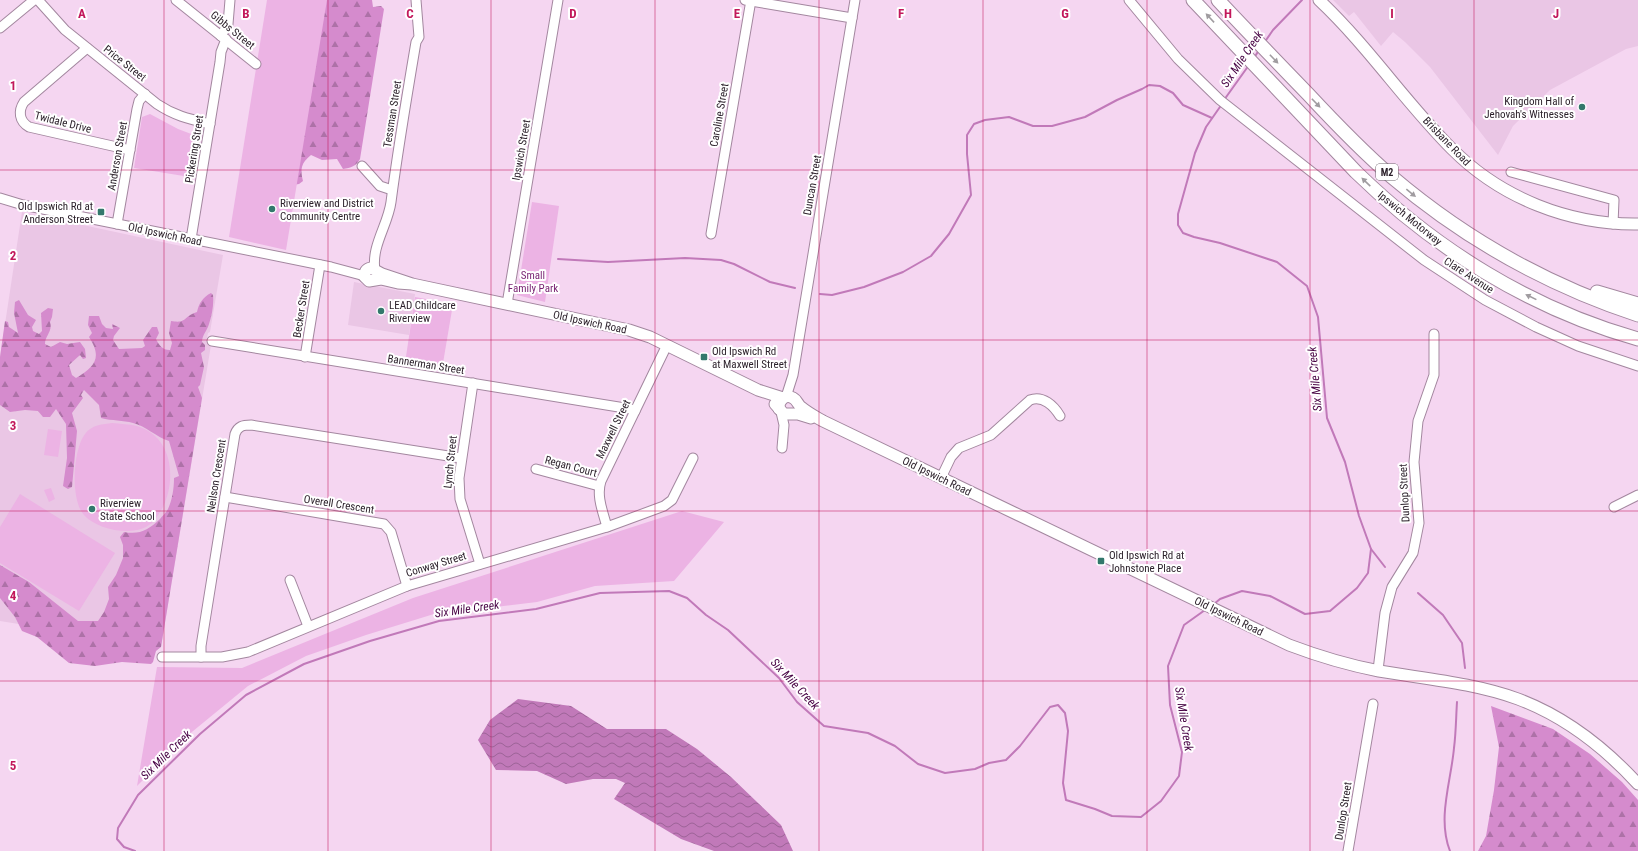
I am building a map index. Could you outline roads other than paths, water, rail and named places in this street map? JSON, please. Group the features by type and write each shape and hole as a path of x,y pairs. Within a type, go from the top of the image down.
{"highway":[{"name":"Ipswich Motorway","path":"1193,0 1356,172 1384,199 1417,226 1450,250 1488,274 1519,291 1567,313 1638,339"},
{"name":"Ipswich Motorway","path":"1218,0 1351,139 1391,176 1429,207 1498,253 1546,279 1575,292 1638,316"},
{"path":"1575,292 1590,290 1638,304"},
{"path":"1567,313 1583,328 1638,348"}],"main road":[{"name":"Brisbane Road","path":"1320,0 1357,38 1444,141 1461,158 1486,178 1520,198 1547,209 1582,219 1613,224 1638,224"},
{"name":"Old Ipswich Road","path":"371,273 412,284 624,329 650,338 667,345 788,406 823,421 1196,601 1301,649 1334,660 1378,670 1486,690 1534,706 1562,720 1586,735 1610,754 1638,784"}],"street":[{"path":"0,28 34,0"},
{"name":"Price Street","path":"38,0 65,30 145,94 170,112 183,118 210,124"},
{"name":"Gibbs Street","path":"176,0 256,64"},
{"name":"Pickering Street","path":"191,239 230,0"},
{"name":"Tessman Street","path":"371,273 370,261 377,230 392,190 416,42 411,0"},
{"name":"Tessman Street","path":"416,0 419,36 416,42"},
{"name":"Ipswich Street","path":"507,304 558,0"},
{"path":"749,0 852,18"},
{"name":"Caroline Street","path":"712,234 749,0"},
{"name":"Duncan Street","path":"782,448 784,425 855,0"},
{"name":"Clare Avenue","path":"1129,0 1164,44 1192,74 1220,100 1424,260 1485,300 1536,327 1578,346 1638,366"},
{"name":"Twidale Drive","path":"87,48 24,102 20,111 21,119 29,127 130,150"},
{"name":"Anderson Street","path":"117,224 137,109 139,101 145,94"},
{"path":"362,166 380,186 392,190"},
{"path":"1511,172 1614,200 1613,224"},
{"name":"Old Ipswich Road","path":"0,198 24,205 331,268 371,273"},
{"name":"Becker Street","path":"306,356 320,265"},
{"name":"Dunlop Street","path":"1378,670 1385,613 1392,587 1413,553 1419,523 1414,462 1418,421 1434,375 1434,334"},
{"name":"Bannerman Street","path":"212,342 627,408 635,411"},
{"name":"Maxwell Street","path":"599,486 667,345"},
{"name":"Lynch Street","path":"473,383 458,478 459,494 480,564"},
{"path":"941,478 951,457 959,448 991,435 1030,400 1036,398 1044,400 1056,409 1060,416"},
{"name":"Neilson Crescent","path":"201,657 201,646 235,434 238,428 246,425 461,458"},
{"name":"Conway Street","path":"162,657 222,657 239,654 407,586 607,527 669,504 693,458"},
{"name":"Regan Court","path":"536,469 599,486"},
{"path":"599,486 599,497 607,527"},
{"path":"1614,507 1638,495"},
{"name":"Overell Crescent","path":"225,497 384,524 391,532 407,586"},
{"path":"290,580 308,626"},
{"name":"Dunlop Street","path":"1348,851 1373,704"}],"water":[{"path":"518,699 571,706 607,729 666,729 697,749 731,777 781,825 793,851 714,851 681,839 614,799 625,783 616,779 593,779 566,784 537,771 496,770 478,740 490,720"}],"waterway":[{"name":"Six Mile Creek","path":"1264,43 1273,30 1302,0"},
{"name":"Six Mile Creek","path":"1254,58 1259,50"},
{"name":"Six Mile Creek","path":"1224,100 1249,65"},
{"path":"820,294 832,295 864,287 903,272 931,256 949,234 971,195 967,154 967,135 974,124 985,120 1009,117 1033,126 1052,126 1085,117 1149,85 1160,86 1173,93 1183,105 1212,118"},
{"name":"Six Mile Creek","path":"1214,604 1220,599 1242,591 1270,596 1305,614 1330,611 1357,588 1368,573 1371,549 1359,516 1345,462 1327,418 1318,317 1307,286 1277,262 1220,243 1183,233 1178,225 1178,214 1195,153 1206,127 1222,104"},
{"path":"558,259 608,262 685,258 721,260 734,264 770,282 795,288"},
{"path":"1371,549 1385,567"},
{"name":"Six Mile Creek","path":"135,851 124,847 117,839 118,828 138,795 200,734 246,695 304,664 370,641 439,621 536,609 600,593 669,591 687,598 706,615 728,630 779,678 797,702 824,726 868,733 895,746 918,764 945,773 975,769 989,763 1006,760 1020,746 1050,707 1058,705 1065,713 1068,731 1063,783 1066,800 1112,816 1141,817 1161,801 1179,776 1182,752 1170,705 1168,666 1184,625 1205,610"},
{"path":"1418,593 1443,615 1462,643 1465,668"},
{"path":"1450,851 1446,838 1445,813 1455,742 1457,702"}],"place":[{"name":"Kingdom Hall of Jehovah's Witnesses","path":"1582,107"},
{"name":"Riverview and District Community Centre","path":"272,209"},
{"name":"Old Ipswich Rd at Anderson Street","path":"101,212"},
{"name":"LEAD Childcare Riverview","path":"381,311"},
{"name":"Old Ipswich Rd at Maxwell Street","path":"704,357"},
{"name":"Riverview State School","path":"92,509"},
{"name":"Old Ipswich Rd at Johnstone Place","path":"1101,561"}],"park label":[{"name":"Small Family Park","path":"533,281"}]}
